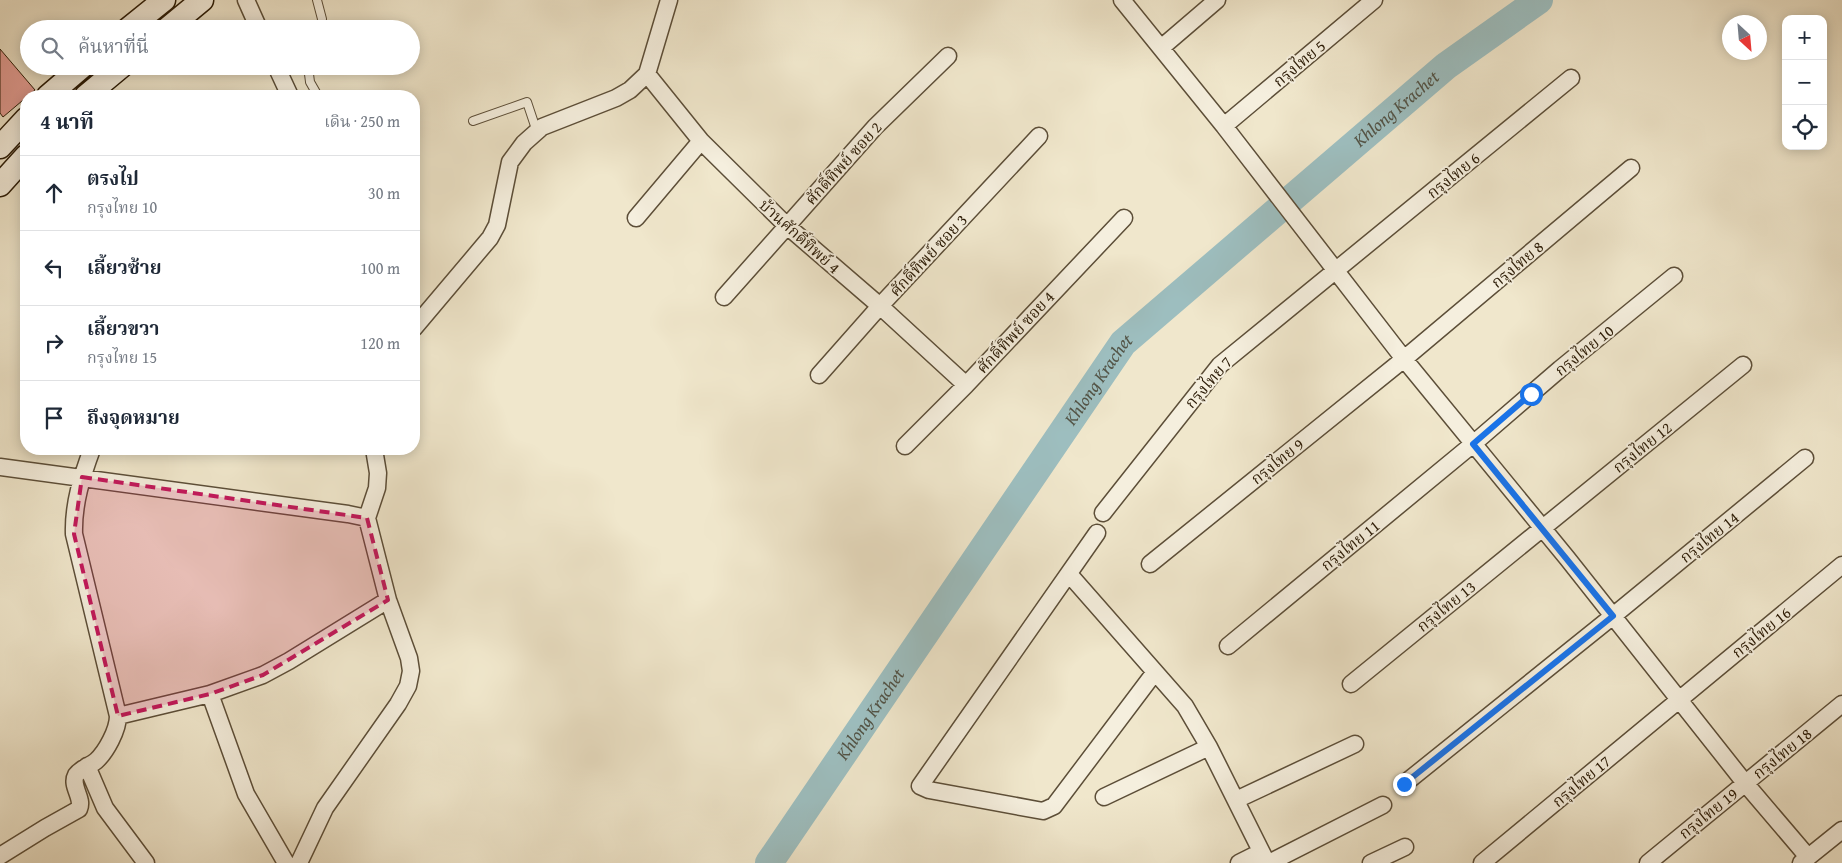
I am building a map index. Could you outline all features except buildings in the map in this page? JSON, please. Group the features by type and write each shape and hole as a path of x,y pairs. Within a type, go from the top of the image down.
{"street":[{"path":"139,20 164,0"},
{"path":"178,20 202,0"},
{"path":"246,0 255,20"},
{"path":"420,321 490,238 497,225 510,162 524,143 542,128 616,98 630,90 647,74 669,0"},
{"path":"1122,0 1224,126 1404,359 1680,698 1805,860 1842,830"},
{"path":"1161,48 1217,0"},
{"name":"กรุงไทย 5","path":"1224,126 1374,0"},
{"name":"ศักดิ์ทิพย์ ซอย 2","path":"724,297 876,126 948,56"},
{"name":"บ้านศักดิ์ทิพย์ 4","path":"647,74 701,141 786,225 880,306 966,385"},
{"path":"55,90 72,75"},
{"path":"93,90 111,75"},
{"path":"280,75 287,90"},
{"name":"กรุงไทย 6","path":"1335,272 1572,78"},
{"path":"2,140 20,124"},
{"name":"ศักดิ์ทิพย์ ซอย 3","path":"819,375 880,306 1039,136"},
{"path":"636,218 701,141"},
{"path":"0,185 20,163"},
{"name":"กรุงไทย 8","path":"1404,359 1630,168"},
{"name":"ศักดิ์ทิพย์ ซอย 4","path":"905,446 966,385 1124,218"},
{"name":"กรุงไทย 7","path":"1103,513 1220,365 1335,272"},
{"name":"กรุงไทย 10","path":"1473,444 1560,369 1674,276"},
{"name":"กรุงไทย 9","path":"1150,564 1404,359"},
{"name":"กรุงไทย 12","path":"1542,528 1742,365"},
{"name":"กรุงไทย 11","path":"1228,646 1473,444"},
{"path":"0,856 79,809 81,802 76,789 75,777 87,766 95,762 102,754 118,723 118,716 74,534 75,508 90,455"},
{"path":"298,863 325,808 398,704 408,686 411,671 409,658 388,600 367,518 377,488 378,473 375,455"},
{"name":"กรุงไทย 14","path":"1404,784 1805,458"},
{"path":"0,467 367,518"},
{"name":"กรุงไทย 13","path":"1350,684 1542,528"},
{"path":"1096,533 1070,574 920,786 929,790 1043,811 1054,806 1155,672"},
{"name":"กรุงไทย 16","path":"1680,698 1842,565"},
{"path":"1070,574 1184,706 1209,747 1266,859"},
{"path":"118,716 210,694 263,675 388,600"},
{"path":"210,694 246,794 286,863"},
{"name":"กรุงไทย 17","path":"1482,863 1680,698"},
{"name":"กรุงไทย 18","path":"1746,783 1842,704"},
{"path":"1236,800 1355,744"},
{"path":"1104,797 1209,747"},
{"path":"87,766 105,808 146,863"},
{"name":"กรุงไทย 19","path":"1648,863 1746,783"},
{"path":"1239,863 1266,859 1384,805"},
{"path":"1371,863 1404,847"}],"lane":[{"path":"317,0 322,20"},
{"path":"309,75 310,82 315,90"},
{"path":"473,121 528,102 537,132"}],"highlighted area":[{"path":"82,477 367,518 388,600 263,675 210,694 118,716 74,534"}],"waterway":[{"name":"Khlong Krachet","path":"769,863 1123,343 1446,66 1539,0"}],"route":[{"path":"1404,784 1613,616 1473,444 1531,394"}]}
